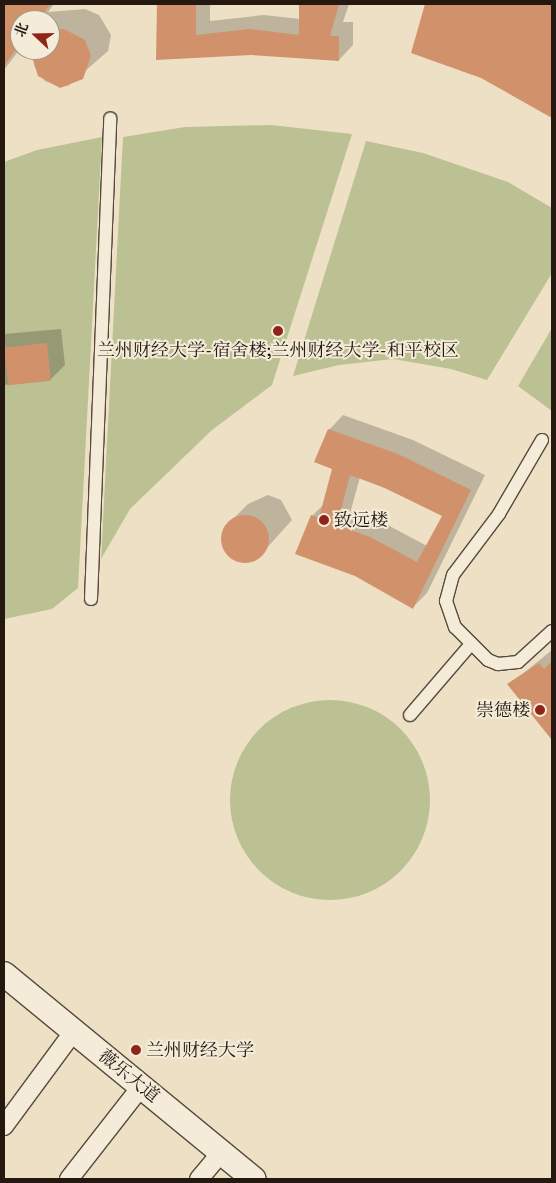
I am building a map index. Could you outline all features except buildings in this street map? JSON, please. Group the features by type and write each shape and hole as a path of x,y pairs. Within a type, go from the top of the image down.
{"main road":[{"name":"薇乐大道","path":"4,974 254,1179"}],"street":[{"path":"91,599 110,118"},
{"path":"542,440 499,514 452,574 447,588 448,615 455,627 488,660 508,664 527,656 552,632"},
{"path":"410,715 471,644"},
{"path":"4,1126 74,1032"},
{"path":"69,1179 141,1087"},
{"path":"199,1179 222,1152"}],"green space":[{"path":"271,125 352,134 272,385 212,430 130,509 101,559 123,137 185,127"},
{"path":"102,137 78,588 52,609 4,619 4,162 37,150"},
{"path":"366,141 423,153 508,182 552,208 552,273 487,380 451,369 393,359 339,365 293,376"},
{"path":"552,328 552,411 518,386"},
{"path":"330,700 349,702 377,712 393,723 407,737 422,762 428,781 430,800 428,819 418,847 407,863 393,877 368,892 349,898 330,900 311,898 283,888 267,877 253,863 238,838 232,819 230,800 232,781 242,753 253,737 267,723 292,708 311,702"}],"place":[{"name":"兰州财经大学-宿舍楼;兰州财经大学-和平校区","path":"278,331"},
{"name":"致远楼","path":"324,520"},
{"name":"崇德楼","path":"540,710"},
{"name":"兰州财经大学","path":"136,1050"}]}
